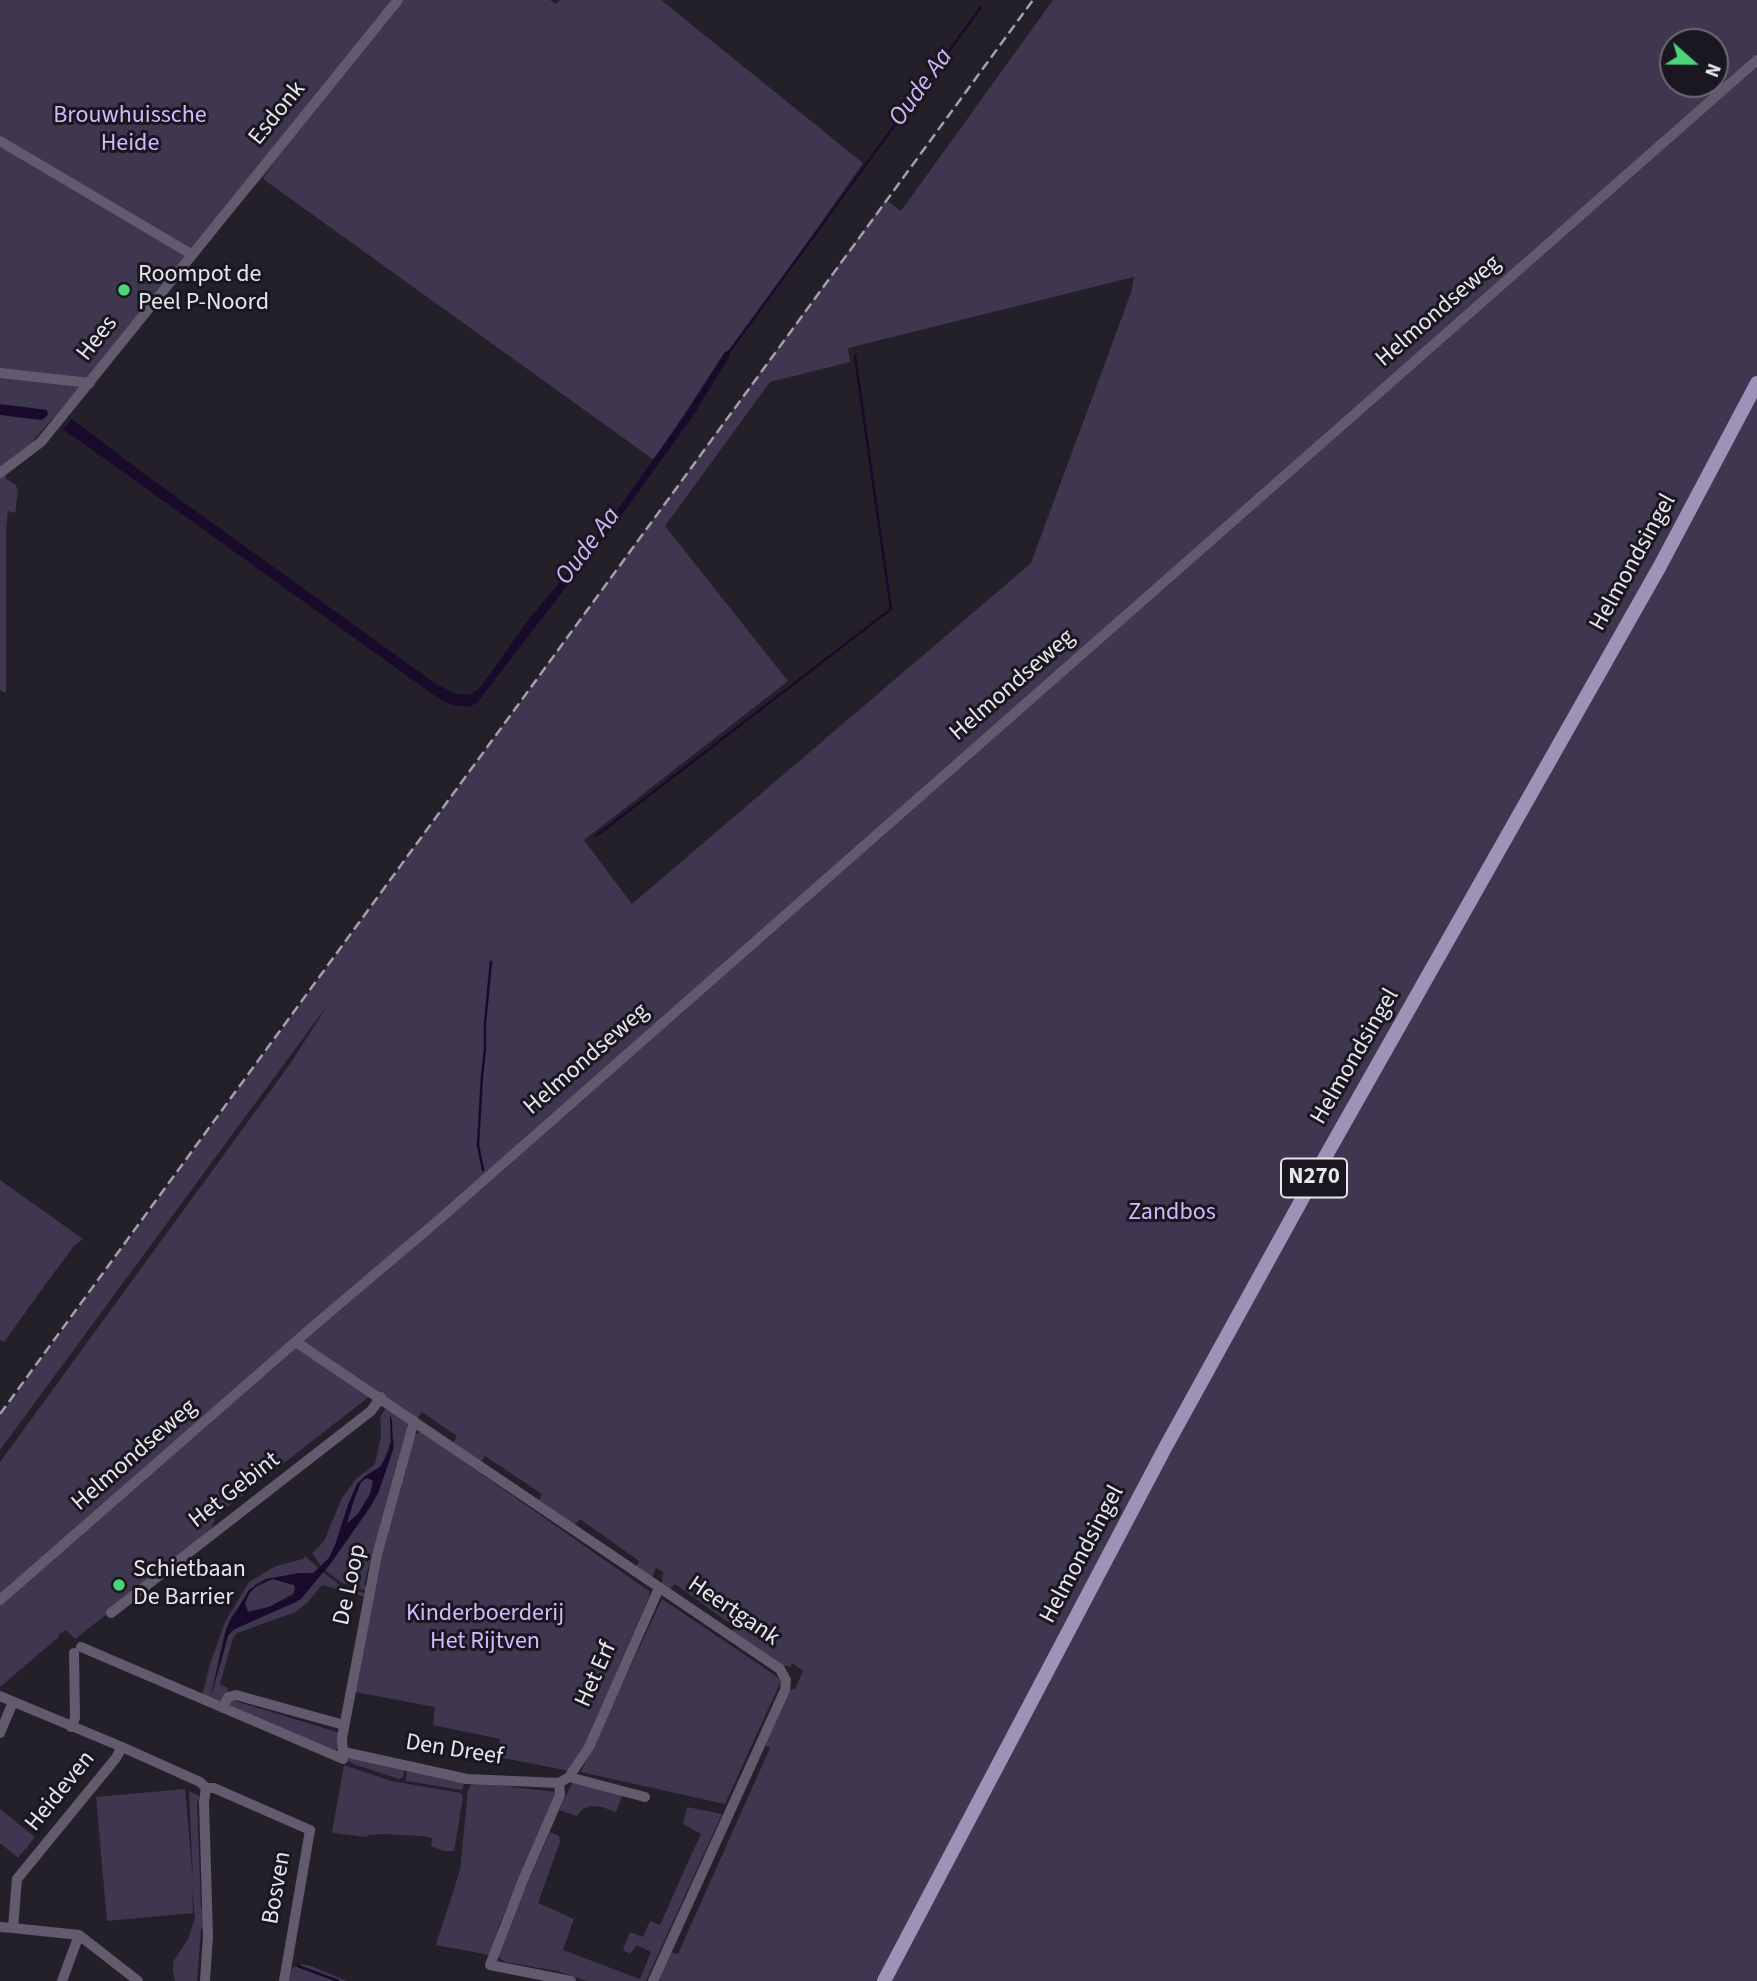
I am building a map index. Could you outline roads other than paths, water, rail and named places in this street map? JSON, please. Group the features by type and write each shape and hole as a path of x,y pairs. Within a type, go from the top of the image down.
{"main road":[{"name":"Helmondsingel","path":"884,1981 1178,1424 1328,1152 1653,577 1757,383"}],"street":[{"name":"Esdonk","path":"191,254 398,0"},
{"name":"Helmondseweg","path":"0,1600 441,1218 1757,60"},
{"path":"0,141 191,254"},
{"name":"Hees","path":"0,473 41,442 191,254"},
{"name":"Hees","path":"0,373 90,383"},
{"path":"296,1342 414,1421"},
{"name":"Het Gebint","path":"111,1614 371,1411 380,1397"},
{"name":"Heertgank","path":"414,1421 780,1669 786,1680 785,1690 653,1981"},
{"name":"De Loop","path":"343,1756 344,1725 377,1555 414,1421"},
{"name":"Het Erf","path":"571,1981 490,1965 523,1880 561,1796 564,1780 589,1747 659,1588"},
{"name":"Den Dreef","path":"71,1727 75,1718 77,1650 343,1756 467,1779 564,1780"},
{"path":"223,1709 228,1697 236,1695 344,1725"},
{"name":"Bosven","path":"0,1696 122,1747 200,1782 206,1788 214,1788 310,1830 284,1981"},
{"path":"0,1733 13,1702"},
{"name":"Heideven","path":"13,1928 18,1880 117,1758 122,1747"},
{"path":"564,1780 645,1797"},
{"path":"205,1981 208,1936 204,1802 206,1788"},
{"path":"0,1927 79,1935 138,1981"},
{"path":"62,1981 79,1935"}],"water":[{"path":"731,350 693,416 629,505 477,703 469,707 452,705 438,698 63,430 72,419 436,684 457,694 469,695 485,681 526,623 605,527 687,412 725,352"},
{"path":"0,404 47,410 48,415 42,420 0,415"},
{"path":"390,1414 393,1450 371,1506 331,1563 301,1599 233,1630 228,1636 211,1696 227,1627 249,1590 266,1579 313,1573 329,1558 357,1484 380,1467 389,1451","holes":["366,1478 374,1481 370,1494 358,1514 347,1523 361,1482","273,1579 294,1585 296,1588 293,1595 269,1607 248,1612 245,1603 249,1593 259,1584"]}],"waterway":[{"name":"Oude Aa","path":"729,352 981,7"},
{"path":"596,836 891,609 855,356"},
{"path":"483,1170 478,1145 491,962"},
{"path":"298,1966 338,1981"}],"railway":[{"path":"0,1414 1033,0"}],"place":[{"name":"Roompot de Peel P-Noord","path":"124,290"},
{"name":"Schietbaan De Barrier","path":"119,1585"}],"park label":[{"name":"Brouwhuissche Heide","path":"130,131"},
{"name":"Zandbos","path":"1172,1214"},
{"name":"Kinderboerderij Het Rijtven","path":"485,1629"}]}
